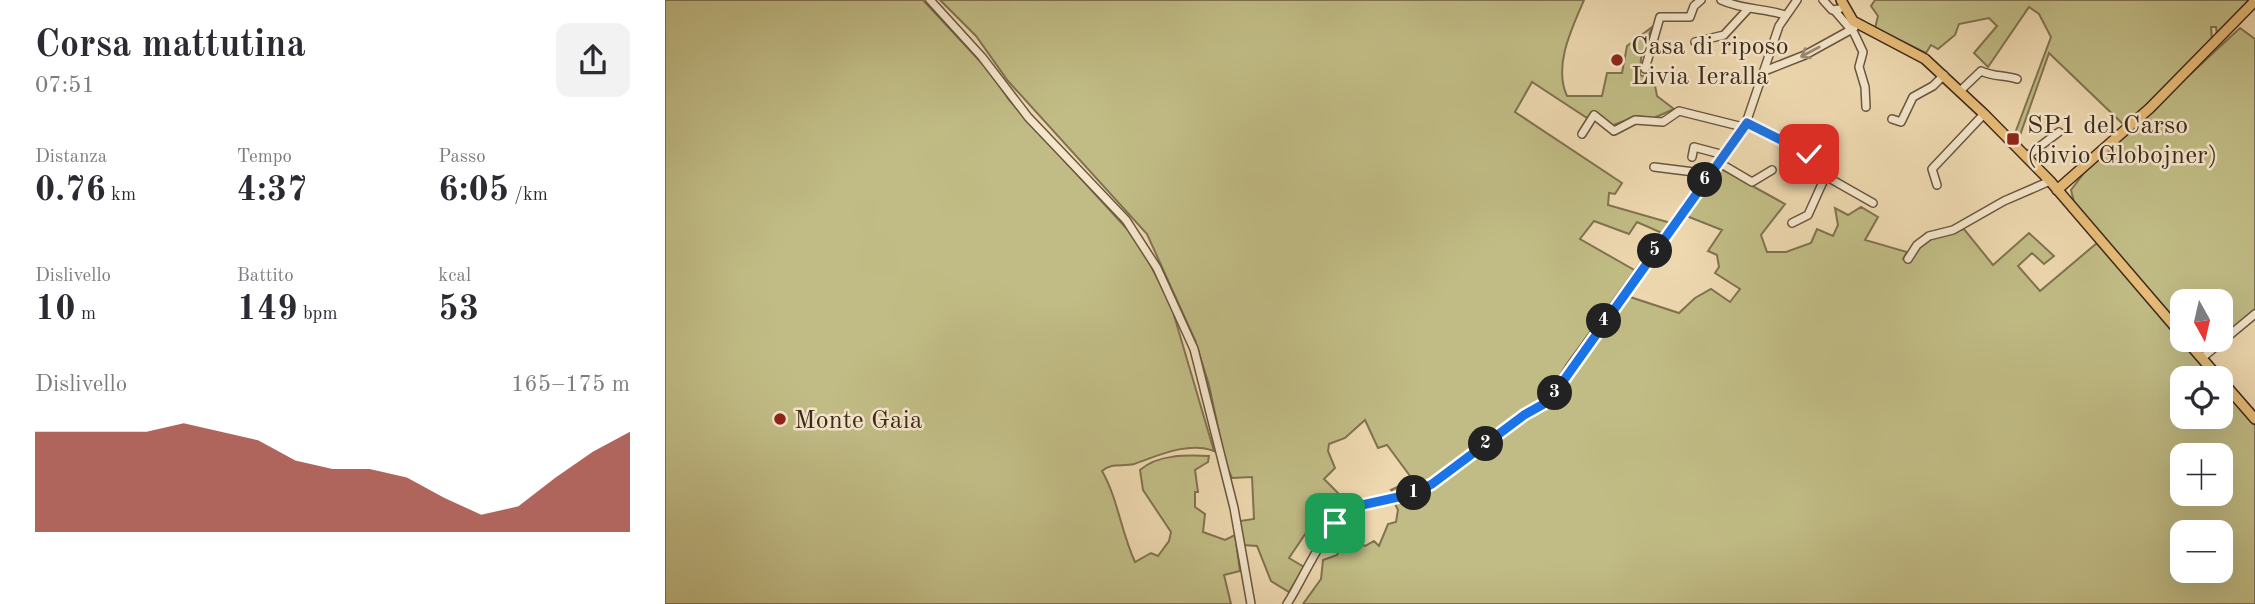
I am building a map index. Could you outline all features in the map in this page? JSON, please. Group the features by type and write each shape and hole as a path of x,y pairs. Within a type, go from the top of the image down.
{"main road":[{"path":"2057,190 2150,108 2255,2"},
{"path":"1840,6 1855,27 1919,55 1944,75 2050,181 2170,321"},
{"path":"2050,181 2077,173"},
{"path":"2069,204 2069,188 2077,173"},
{"path":"2197,352 2209,366"},
{"path":"2233,394 2255,419"}],"street":[{"path":"930,0 982,57 1028,117 1126,220 1157,268 1194,349 1234,508 1251,604"},
{"path":"1645,69 1660,17 1689,17 1694,6 1701,0"},
{"path":"1721,0 1747,10 1771,10 1785,15"},
{"path":"1287,604 1335,523 1347,510 1422,490 1549,401 1745,125 1785,15 1797,0"},
{"path":"1823,0 1840,6"},
{"path":"1695,42 1724,35 1747,10"},
{"path":"1767,70 1805,55 1855,27 1863,52 1859,67 1865,87 1866,107"},
{"path":"1960,91 1981,71 1995,78 2006,76 2017,79"},
{"path":"1892,119 1896,123 1905,118 1913,97 1933,86 1944,75"},
{"path":"1582,134 1594,115 1614,131 1635,120 1663,122 1679,111 1745,125 1809,154 1826,175 1874,203"},
{"path":"1937,185 1932,169 1984,114"},
{"path":"2027,156 2059,132"},
{"path":"1692,157 1694,147 1724,155"},
{"path":"1718,162 1752,182 1772,170"},
{"path":"1654,167 1710,174"},
{"path":"1792,223 1808,215 1826,175"},
{"path":"1908,259 1917,245 1929,236 1953,230 2004,201 2050,181"},
{"path":"2202,358 2255,314"}],"shaded area":[{"path":"665,0 923,0 990,72 1009,100 1138,241 1171,305 1214,451 1204,448 1183,449 1102,471 1135,562 1151,553 1158,556 1169,541 1171,532 1143,490 1140,470 1164,458 1209,456 1208,462 1195,470 1198,492 1195,492 1195,507 1205,514 1203,532 1225,540 1235,535 1240,571 1224,575 1231,604 665,604"},
{"path":"940,0 1584,0 1563,60 1563,84 1567,96 1602,96 1607,73 1622,73 1627,46 1652,27 1641,58 1640,75 1654,80 1657,96 1674,109 1654,118 1637,116 1611,126 1594,112 1587,118 1532,82 1515,112 1622,183 1615,194 1609,193 1608,205 1671,223 1662,233 1637,222 1629,234 1594,221 1580,239 1636,271 1547,396 1431,482 1395,495 1391,490 1413,480 1387,445 1378,448 1365,420 1345,438 1329,444 1328,451 1335,468 1324,479 1350,505 1328,524 1316,518 1289,558 1304,567 1289,592 1271,581 1257,546 1243,545 1240,521 1254,519 1252,477 1232,478 1226,465 1209,385 1195,340 1147,234 1008,81 976,36"},
{"path":"1875,0 2249,0 2217,34 2216,27 2211,27 2212,40 2125,126 2049,53 2018,141 2014,136 2051,37 2039,14 2029,7 1988,67 1974,53 1997,26 1989,18 1959,24 1955,35 1938,49 1931,45 1926,53 1875,28 1878,16 1871,6"},
{"path":"2240,28 2255,39 2255,309 2233,328 2233,289 2170,289 2170,317 2075,206 2071,190 2084,173"},
{"path":"1718,167 1785,204 1761,235 1767,252 1786,252 1811,243 1817,229 1833,236 1838,225 1835,208 1848,215 1861,207 1878,217 1865,240 1907,252 1903,259 1909,262 1925,243 1964,229 1993,265 2029,233 2054,256 2044,264 2032,253 2018,266 2040,291 2097,243 2170,327 2170,352 2191,352 2204,366 2170,366 2170,429 2233,429 2233,400 2255,425 2255,604 1303,604 1321,579 1323,560 1337,555 1348,533 1365,546 1374,541 1379,546 1388,524 1396,522 1398,510 1394,502 1437,481 1516,422 1535,411 1556,404 1564,380 1627,296 1679,313 1695,298 1711,289 1730,302 1740,289 1715,273 1719,267 1717,255 1708,251 1722,230 1684,215"}],"place":[{"name":"Casa di riposo Livia Ieralla","path":"1617,60"},
{"name":"SP1 del Carso (bivio Globojner)","path":"2013,139"},
{"name":"Monte Gaia","path":"780,419"}],"route":[{"path":"1335,523 1353,507 1422,490 1524,415 1549,401 1569,368 1747,123 1809,154"}]}
